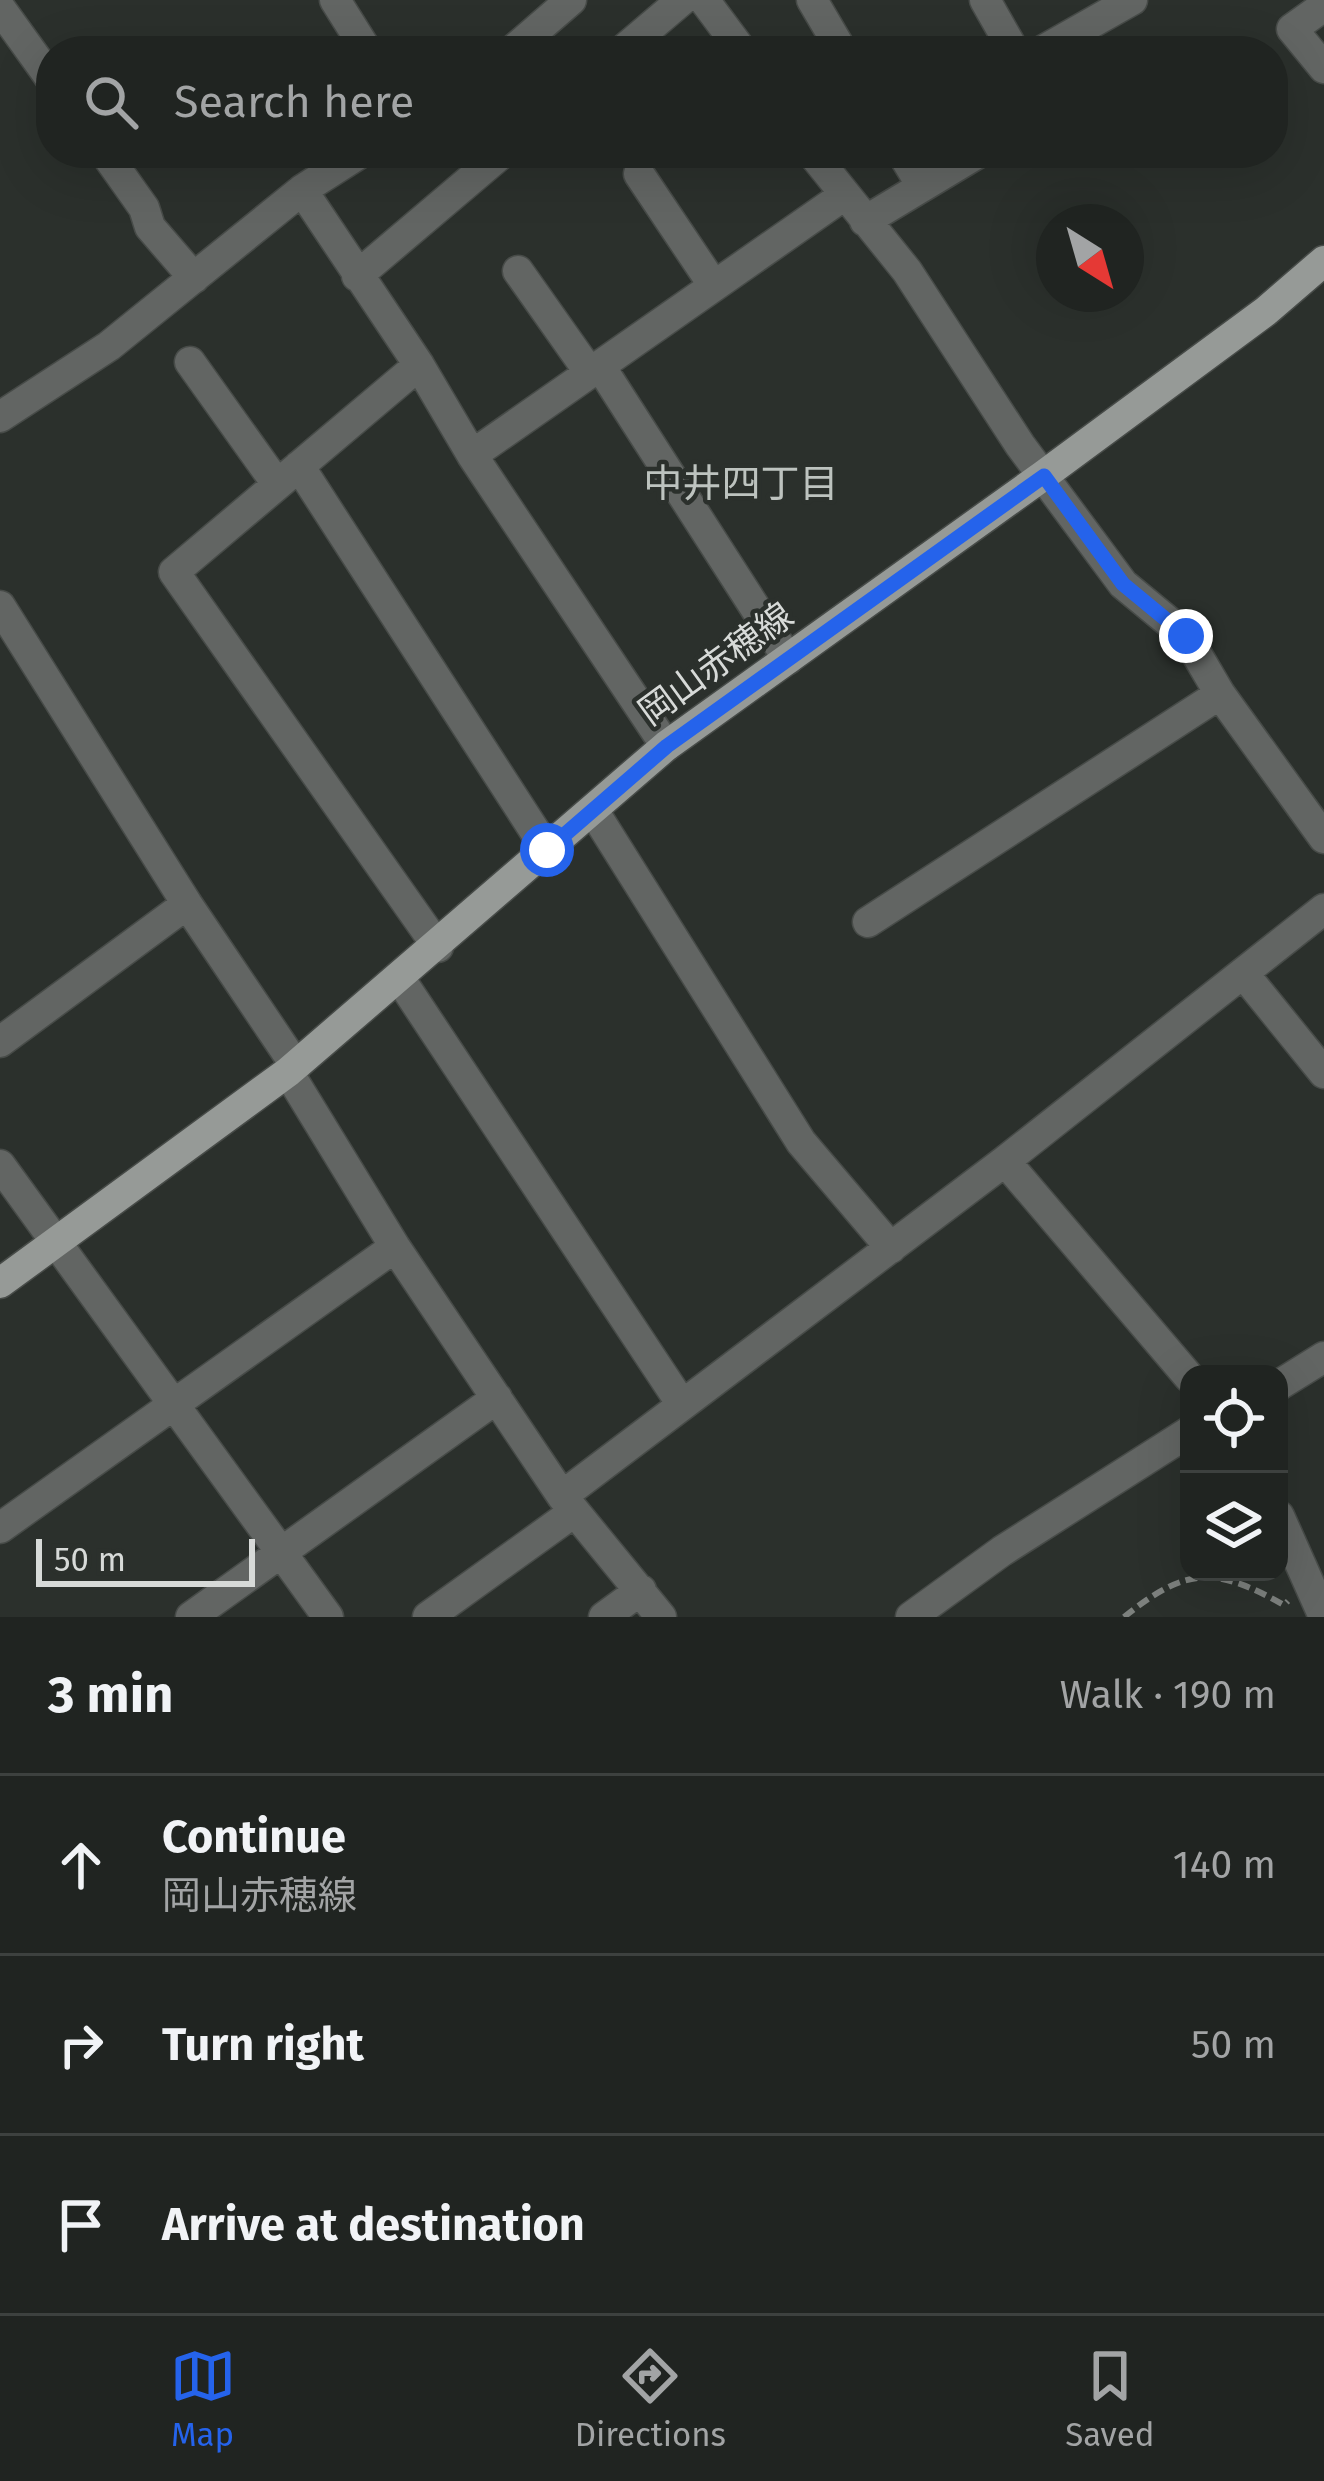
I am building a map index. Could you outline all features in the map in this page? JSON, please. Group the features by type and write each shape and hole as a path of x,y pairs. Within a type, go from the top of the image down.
{"main road":[{"name":"岡山赤穂線","path":"0,1283 292,1069 667,746 1044,476 1324,262"}],"street":[{"path":"335,0 358,36"},
{"path":"529,36 571,0"},
{"path":"640,36 682,0"},
{"path":"812,0 833,36"},
{"path":"986,0 1006,36"},
{"path":"1068,36 1132,0"},
{"path":"721,6 735,36"},
{"path":"1324,6 1292,29 1324,68"},
{"path":"0,8 36,58"},
{"path":"116,168 144,208 150,227 194,278"},
{"path":"0,417 110,346 302,190 336,168"},
{"path":"357,276 484,168"},
{"path":"823,168 907,271 1044,476 1123,584 1186,636 1220,694 1324,838"},
{"path":"911,168 922,186"},
{"path":"865,221 953,168"},
{"path":"639,174 714,286"},
{"path":"302,190 667,746"},
{"path":"472,455 843,196"},
{"path":"518,271 595,369 788,659"},
{"path":"190,362 288,475 547,850"},
{"path":"419,364 174,572 438,947"},
{"path":"0,606 292,1069 395,1246 568,1504 661,1617"},
{"path":"868,922 1220,694"},
{"path":"594,812 801,1142 891,1248"},
{"path":"0,1042 187,904"},
{"path":"428,1617 568,1504 681,1403 1005,1161 1324,909"},
{"path":"1243,973 1324,1073"},
{"path":"400,979 681,1403"},
{"path":"1005,1161 1180,1366"},
{"path":"0,1165 328,1617"},
{"path":"0,1528 395,1246"},
{"path":"1288,1380 1324,1358"},
{"path":"191,1617 497,1398"},
{"path":"911,1617 1002,1551 1180,1438"},
{"path":"1288,1536 1324,1617"},
{"path":"604,1617 641,1590"}],"path":[{"path":"1124,1617 1187,1576 1220,1576 1248,1584 1284,1605 1308,1582"}],"district":[{"name":"中井四丁目","path":"741,484"}],"route":[{"path":"547,850 667,746 1044,476 1123,584 1186,636"}]}
